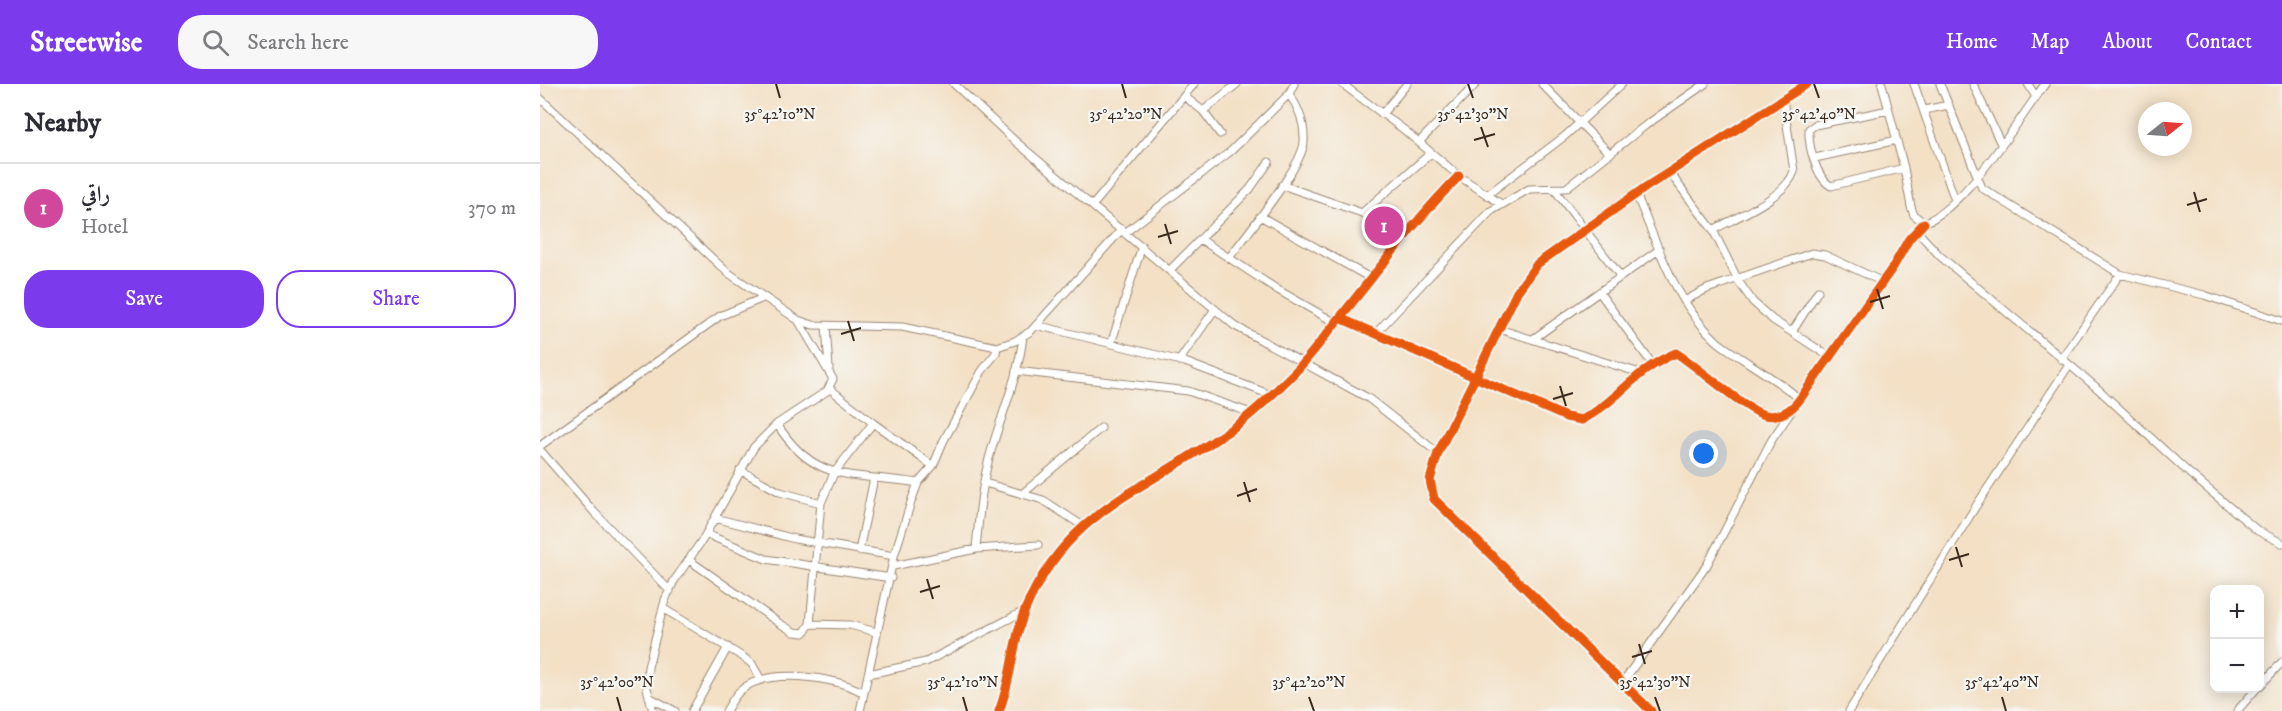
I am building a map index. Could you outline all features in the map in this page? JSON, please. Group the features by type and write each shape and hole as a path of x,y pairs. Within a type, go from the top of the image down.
{"street":[{"path":"954,84 1015,141 1124,230 1235,326 1368,398 1438,453"},
{"path":"1093,205 1194,84"},
{"path":"1203,111 1237,84"},
{"path":"540,98 727,272 798,320 826,326 902,327 997,346 1023,336 1036,325 1124,230 1231,151 1289,94 1294,84"},
{"path":"1342,84 1419,142 1459,176 1501,204"},
{"path":"1382,114 1407,84"},
{"path":"1419,142 1476,84"},
{"path":"1487,195 1580,123 1622,84"},
{"path":"1376,333 1452,250 1501,204 1529,189 1566,188 1646,125 1705,84"},
{"path":"1651,711 1434,500 1430,480 1438,453 1517,292 1537,264 1669,172 1807,84"},
{"path":"1882,84 1904,168 1911,207 1914,215 1924,223"},
{"path":"1914,84 1955,200"},
{"path":"1940,84 1982,188 2120,274 2204,295 2282,321"},
{"path":"1973,84 2001,144"},
{"path":"2028,84 2036,97"},
{"path":"1622,683 1707,565 1771,441 1883,282 1916,230 1924,223 1938,217 1955,200 1977,175 2045,84"},
{"path":"1546,85 1610,154"},
{"path":"1229,258 1282,185 1304,144 1298,108 1289,94"},
{"path":"1184,96 1203,111 1220,134"},
{"path":"1713,231 1780,192 1791,182 1794,171 1783,99"},
{"path":"1924,110 1949,105"},
{"path":"1889,110 1815,124 1809,129 1809,139 1822,178 1831,186 1904,168"},
{"path":"1815,158 1897,140"},
{"path":"1362,213 1431,153"},
{"path":"1170,270 1250,189 1269,162"},
{"path":"1669,172 1713,231 1737,279 1753,302 1773,320 1830,357"},
{"path":"999,711 1013,647 1026,610 1046,572 1083,526 1132,490 1222,436 1271,395 1304,363 1431,204 1459,176"},
{"path":"1282,185 1362,213 1404,239"},
{"path":"1554,189 1621,277"},
{"path":"1636,194 1684,301 1695,319 1720,344 1800,399"},
{"path":"1260,216 1372,279"},
{"path":"1916,230 1940,256 2069,365 2258,531 2282,543"},
{"path":"1200,240 1338,320 1376,333 1566,417 1582,420 1641,373 1676,353 1763,415 1776,416 1786,412 1800,399"},
{"path":"1111,344 1142,246"},
{"path":"1533,339 1660,249"},
{"path":"1684,301 1707,289 1812,253 1825,255 1883,282"},
{"path":"2061,359 2120,274"},
{"path":"1792,332 1818,291"},
{"path":"1599,292 1653,365"},
{"path":"670,591 594,512 540,448 720,316 763,298"},
{"path":"1179,361 1215,309"},
{"path":"653,711 648,667 670,591 706,534 754,447 777,424 830,388 833,379 829,369 798,320"},
{"path":"1036,325 1179,361 1271,395"},
{"path":"826,326 829,369"},
{"path":"1499,329 1641,373"},
{"path":"976,549 991,451 1016,371 1023,336"},
{"path":"860,711 862,692 891,578 894,556 918,483 933,466 944,440 982,371 996,353 997,346"},
{"path":"1849,711 1976,506 2069,365"},
{"path":"1016,371 1188,391 1251,413"},
{"path":"830,388 873,423 933,466"},
{"path":"689,560 731,592 794,632 804,633 810,624 821,503 834,473 873,423"},
{"path":"777,424 790,444 802,456 834,473 918,483"},
{"path":"1022,494 1101,428"},
{"path":"740,470 780,492 821,503"},
{"path":"859,551 874,478"},
{"path":"985,483 1043,500 1083,526"},
{"path":"715,518 817,543 894,556"},
{"path":"706,534 766,559 891,578"},
{"path":"893,566 976,549 1038,545"},
{"path":"664,609 752,664 761,680"},
{"path":"868,674 926,662 1026,610"},
{"path":"810,624 850,625 876,632"},
{"path":"692,711 728,647"},
{"path":"2264,681 2282,662"},
{"path":"726,711 740,692 761,680 803,677 833,680 862,692"},
{"path":"2237,711 2253,693"},
{"path":"650,697 675,711"}],"cycle path":[{"path":"1651,711 1434,499 1430,480 1438,453 1517,292 1537,264 1646,187 1807,84"},
{"path":"999,711 1025,610 1042,577 1062,549 1084,526 1109,507 1231,429 1268,399 1304,362 1410,230 1459,176"},
{"path":"1340,318 1566,417 1582,420 1606,404 1649,368 1676,353 1747,406 1770,416 1789,410 1800,399 1893,267 1909,239 1924,223"}],"place":[{"name":"راقي","path":"1384,226"}]}
